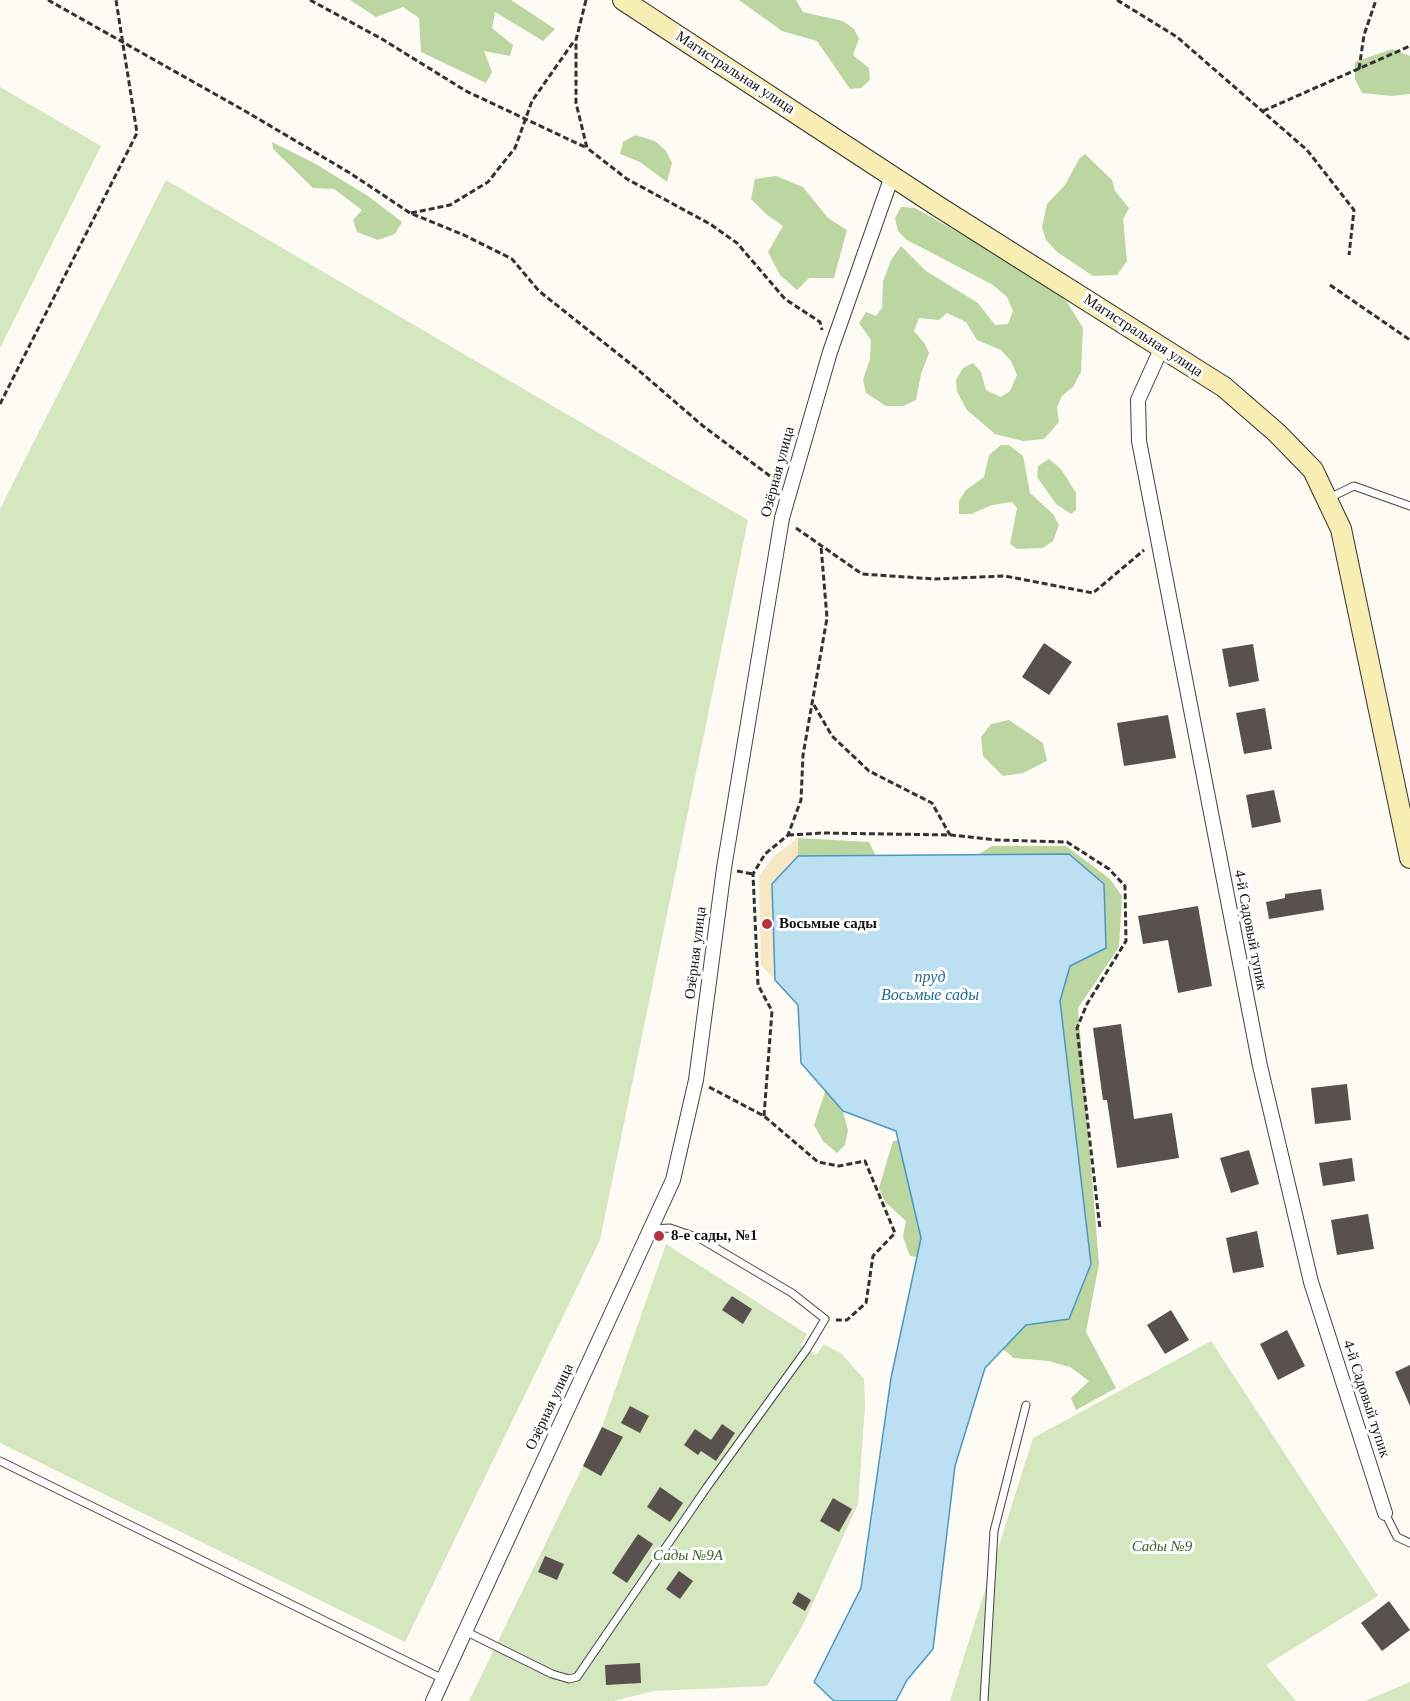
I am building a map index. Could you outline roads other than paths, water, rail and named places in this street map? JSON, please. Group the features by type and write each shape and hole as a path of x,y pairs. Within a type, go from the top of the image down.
{"street":[{"name":"Магистральная улица","path":"623,0 892,176 1224,387 1277,433 1313,470 1341,529 1410,858"},
{"name":"Озёрная улица","path":"432,1701 673,1180 696,1080 724,868 782,518 830,352 892,176"},
{"name":"4-й Садовый тупик","path":"1162,348 1138,400 1139,441 1260,1066 1311,1282 1385,1513"}],"lane":[{"path":"1328,498 1354,486 1410,506"},
{"path":"465,1631 552,1674 569,1679 577,1677 706,1487 807,1349 825,1319 792,1293 699,1238 670,1228 651,1229"},
{"path":"984,1701 994,1531 1026,1405"},
{"path":"0,1461 443,1679"},
{"path":"1385,1513 1397,1537 1410,1543"}],"water":[{"name":"пруд Восьмые сады","path":"1069,854 1104,884 1106,948 1070,966 1060,1001 1091,1264 1069,1319 1026,1325 985,1368 955,1466 933,1649 907,1680 896,1701 834,1701 814,1682 861,1588 891,1378 921,1238 896,1131 843,1111 801,1063 798,1005 775,980 772,884 798,856"}],"place":[{"name":"Восьмые сады","path":"767,924"},
{"name":"8-е сады, №1","path":"659,1236"}],"park label":[{"name":"Сады №9","path":"1162,1547"},
{"name":"Сады №9А","path":"688,1556"}]}
